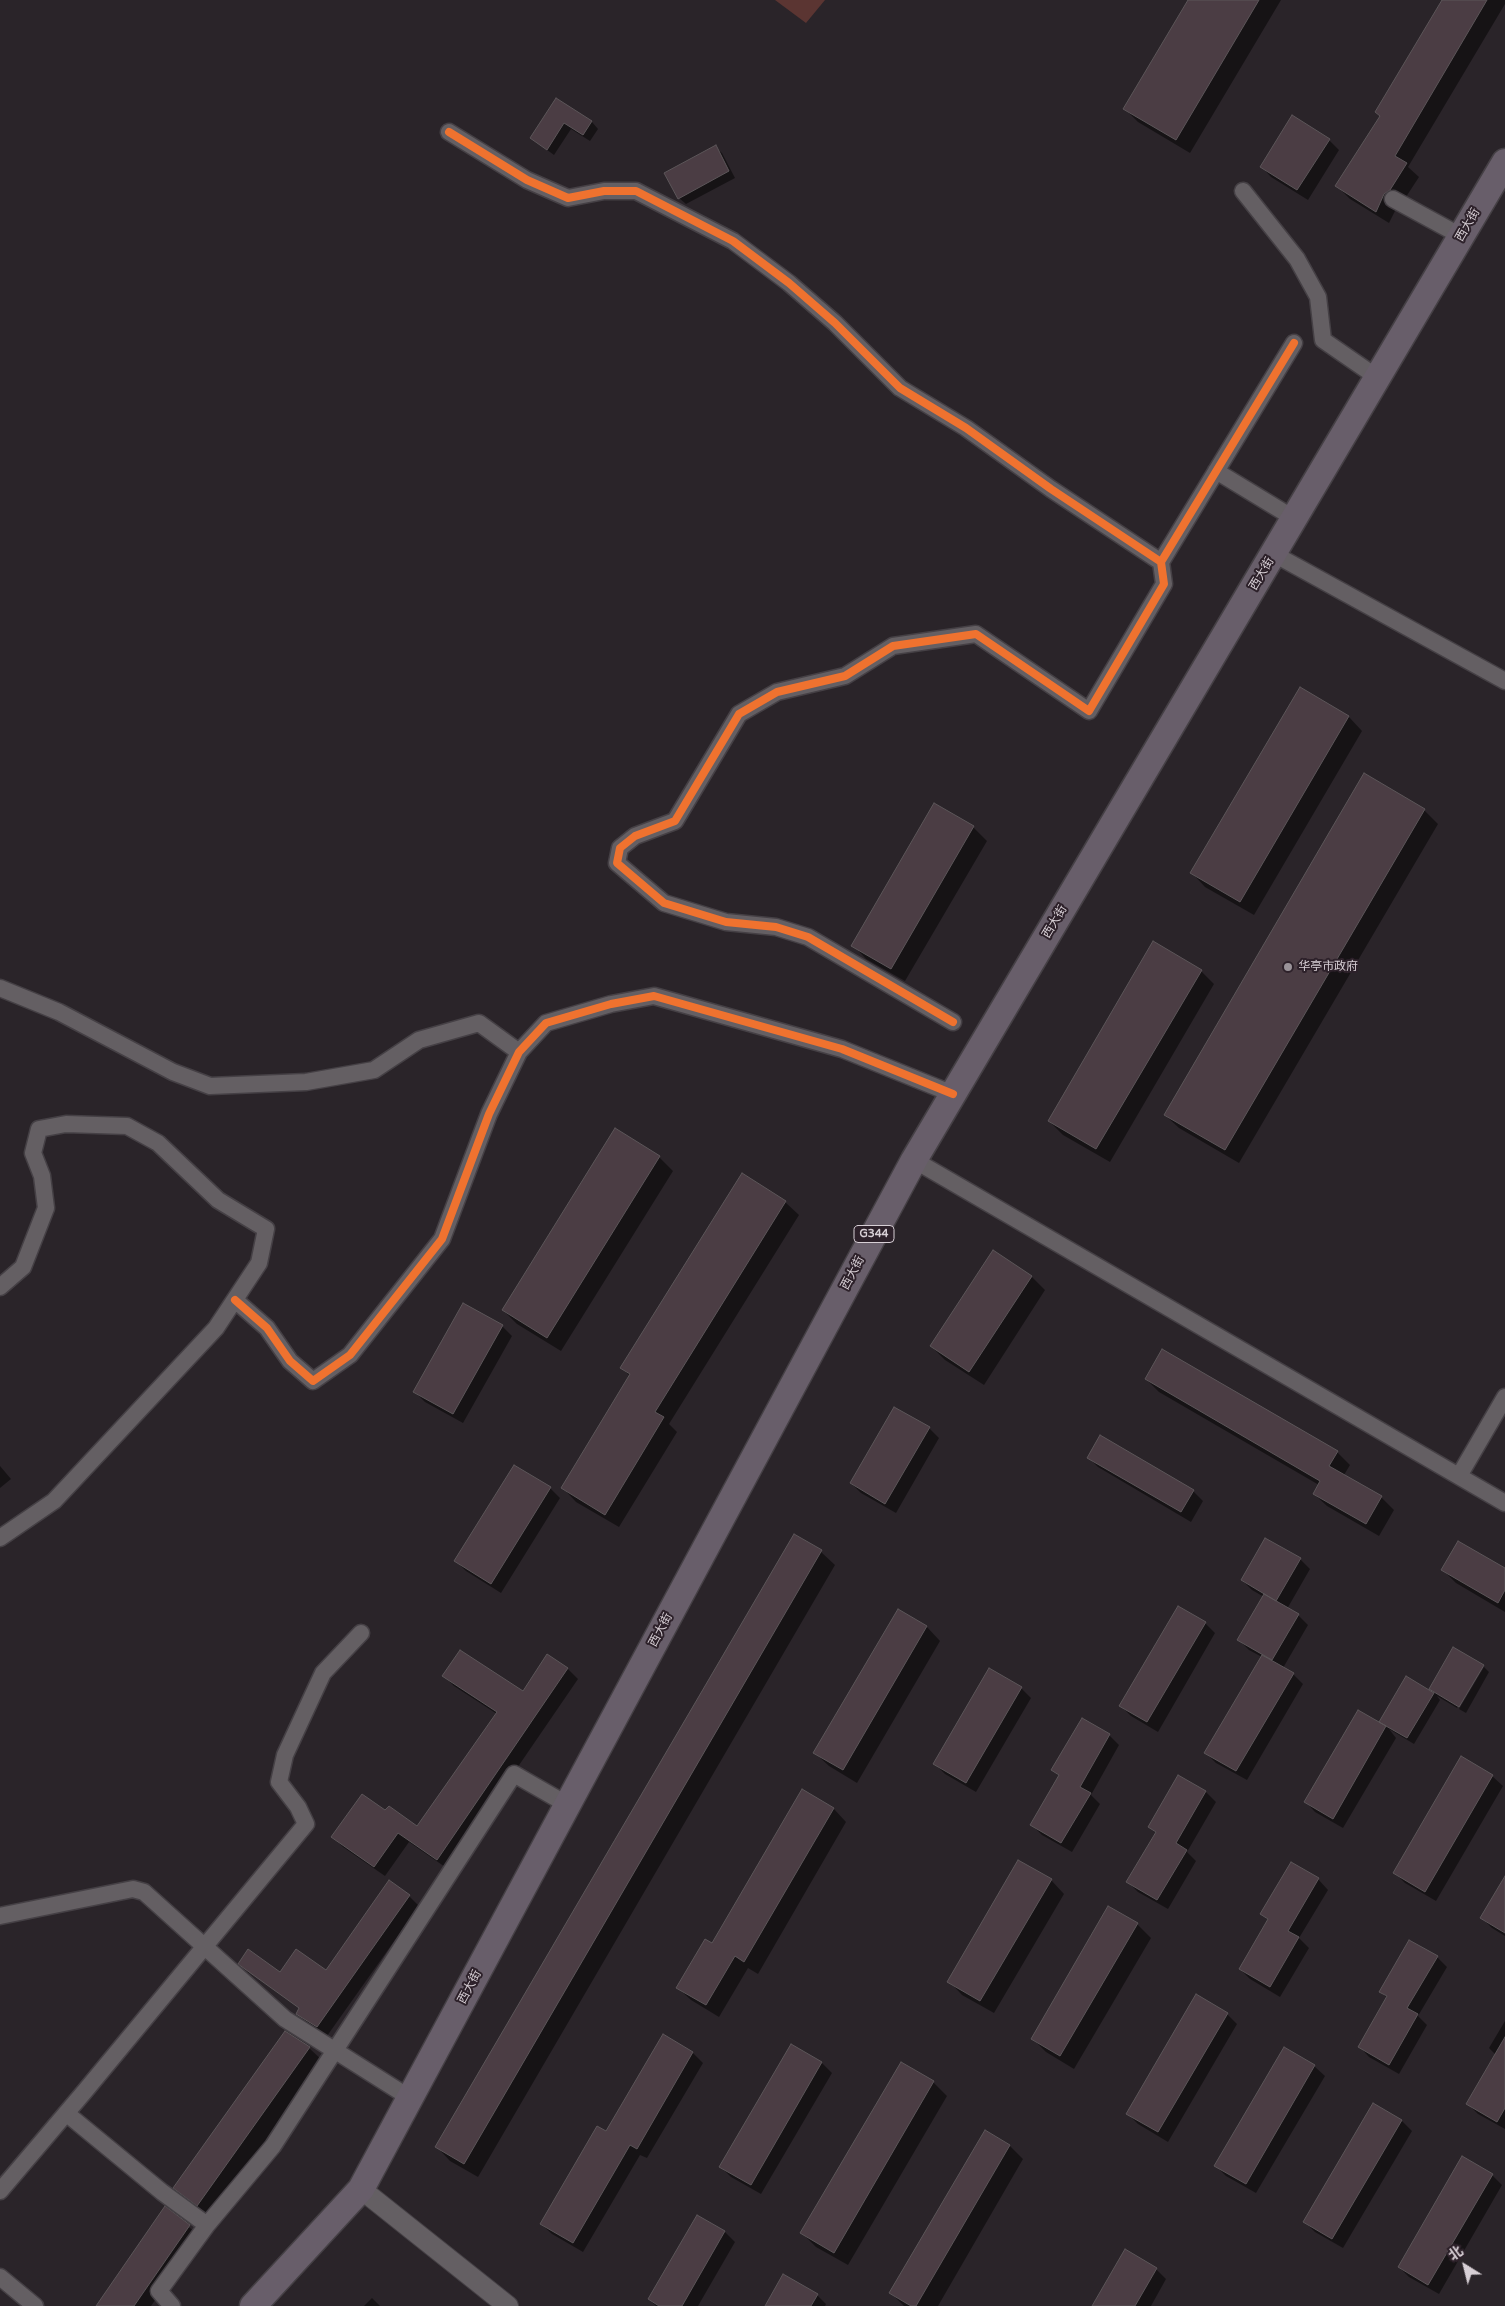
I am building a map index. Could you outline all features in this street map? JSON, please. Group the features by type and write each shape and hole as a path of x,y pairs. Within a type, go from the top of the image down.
{"highway":[{"name":"西大街","path":"253,2306 361,2189 914,1160 1505,162"}],"street":[{"path":"448,132 527,180 568,198 604,192 636,191 733,241 789,282 829,318 900,388 966,428 1051,489 1161,562"},
{"path":"1244,191 1297,259 1310,282 1318,298 1323,340 1378,378"},
{"path":"1393,198 1461,236"},
{"path":"952,1022 808,937 776,927 726,922 664,903 617,864 620,848 635,836 675,821 739,714 777,692 845,676 893,646 976,634 1089,711 1164,584 1161,562 1294,343"},
{"path":"1216,471 1295,519"},
{"path":"1274,554 1505,681"},
{"path":"0,988 59,1012 174,1072 210,1086 306,1082 374,1070 419,1040 479,1022 519,1052"},
{"path":"235,1300 267,1328 290,1360 313,1381 350,1355 442,1239 489,1114 519,1052 546,1023 611,1004 654,996 842,1049 953,1094"},
{"path":"0,1287 23,1267 46,1208 42,1176 33,1153 39,1129 66,1124 127,1126 158,1143 218,1200 266,1229 259,1263 216,1328 54,1501 0,1538"},
{"path":"914,1160 1505,1503"},
{"path":"1460,1476 1505,1397"},
{"path":"0,2190 306,1824 298,1807 278,1782 284,1755 323,1673 361,1634"},
{"path":"172,2306 158,2291 207,2225 273,2146 514,1774 568,1804"},
{"path":"0,1916 133,1889 144,1892 285,2019 410,2098"},
{"path":"66,2113 162,2192 207,2225"},
{"path":"361,2189 508,2306"},
{"path":"0,2278 35,2306"}],"shaded area":[{"path":"775,0 825,0 806,23"}],"building":[{"path":"1188,0 1259,0 1176,140 1123,109"},
{"path":"1442,0 1487,0 1395,156 1407,163 1390,190 1384,194 1376,212 1335,186 1380,116 1375,112"},
{"path":"556,98 592,121 583,135 564,123 547,150 530,138"},
{"path":"1292,115 1330,139 1297,190 1260,167"},
{"path":"716,145 729,171 678,199 664,173"},
{"path":"1300,687 1349,716 1240,902 1190,873"},
{"path":"1364,773 1425,809 1225,1150 1164,1115"},
{"path":"934,803 974,826 891,969 851,946"},
{"path":"1153,941 1202,970 1096,1149 1048,1121"},
{"path":"615,1128 660,1156 547,1338 502,1310"},
{"path":"742,1173 786,1201 655,1412 664,1417 605,1515 561,1488 630,1374 620,1368"},
{"path":"993,1250 1032,1276 969,1372 930,1346"},
{"path":"463,1303 503,1325 453,1414 413,1392"},
{"path":"1162,1349 1338,1451 1329,1466 1382,1496 1366,1524 1313,1494 1320,1481 1145,1379"},
{"path":"894,1407 930,1427 885,1504 850,1483"},
{"path":"1100,1435 1194,1490 1181,1512 1087,1458"},
{"path":"514,1465 551,1487 491,1584 454,1561"},
{"path":"794,1534 822,1550 464,2164 435,2147"},
{"path":"1265,1538 1301,1558 1276,1601 1241,1580"},
{"path":"1458,1541 1505,1568 1505,1590 1498,1603 1441,1570"},
{"path":"1264,1594 1299,1614 1272,1660 1237,1640"},
{"path":"1178,1606 1206,1622 1147,1722 1119,1706"},
{"path":"898,1609 927,1626 843,1770 813,1753"},
{"path":"1453,1647 1484,1665 1459,1707 1429,1689"},
{"path":"460,1650 523,1691 547,1654 568,1668 437,1860 398,1833 374,1867 331,1837 362,1794 385,1810 389,1806 417,1826 497,1712 442,1676"},
{"path":"1262,1655 1294,1673 1236,1771 1204,1753"},
{"path":"989,1668 1022,1687 966,1783 933,1764"},
{"path":"1406,1676 1434,1693 1407,1738 1379,1722"},
{"path":"1358,1710 1386,1726 1333,1819 1304,1802"},
{"path":"1082,1718 1110,1734 1080,1787 1091,1793 1061,1843 1030,1825 1059,1775 1051,1770"},
{"path":"1461,1756 1493,1775 1425,1892 1393,1873"},
{"path":"1178,1775 1206,1791 1176,1843 1187,1850 1157,1900 1126,1882 1156,1832 1148,1827"},
{"path":"802,1789 834,1808 744,1962 735,1956 706,2005 676,1988 705,1939 712,1943"},
{"path":"1018,1860 1052,1879 980,2001 947,1982"},
{"path":"1291,1862 1319,1878 1288,1931 1299,1937 1270,1987 1239,1969 1268,1919 1260,1914"},
{"path":"1505,1876 1505,1933 1480,1918"},
{"path":"389,1880 410,1895 317,2027 296,2014 299,2008 238,1964 248,1949 280,1972 296,1949 326,1970"},
{"path":"1108,1906 1138,1923 1060,2056 1031,2039"},
{"path":"1409,1940 1438,1956 1407,2008 1418,2014 1389,2065 1358,2047 1387,1996 1379,1992"},
{"path":"1196,1994 1228,2013 1158,2132 1126,2114"},
{"path":"285,2031 310,2047 197,2206 173,2188"},
{"path":"663,2034 693,2052 637,2149 630,2145 573,2243 540,2224 597,2126 606,2131"},
{"path":"1505,2037 1505,2108 1497,2122 1466,2104"},
{"path":"791,2044 822,2062 751,2185 719,2167"},
{"path":"1284,2047 1315,2065 1246,2184 1214,2166"},
{"path":"901,2062 934,2081 834,2253 800,2233"},
{"path":"1373,2103 1402,2120 1332,2239 1303,2222"},
{"path":"985,2130 1010,2145 916,2306 911,2306 889,2293"},
{"path":"1462,2156 1493,2174 1428,2285 1398,2267"},
{"path":"165,2206 190,2225 134,2306 96,2306"},
{"path":"697,2215 725,2231 682,2306 659,2306 648,2299"},
{"path":"1125,2249 1157,2268 1135,2306 1092,2306"},
{"path":"783,2274 818,2294 811,2306 765,2306"}],"cycle path":[{"path":"449,132 527,180 568,198 604,191 636,191 733,241 789,283 835,323 900,388 966,428 1051,489 1161,562"},
{"path":"953,1022 808,937 776,927 726,922 664,903 617,863 620,848 635,836 675,821 739,714 777,692 845,676 893,646 976,634 1089,711 1164,584 1161,562 1294,343"},
{"path":"235,1300 267,1328 290,1361 313,1381 350,1355 442,1239 489,1114 519,1052 546,1023 611,1004 654,996 842,1049 953,1094"}],"place":[{"name":"华亭市政府","path":"1288,967"}]}
